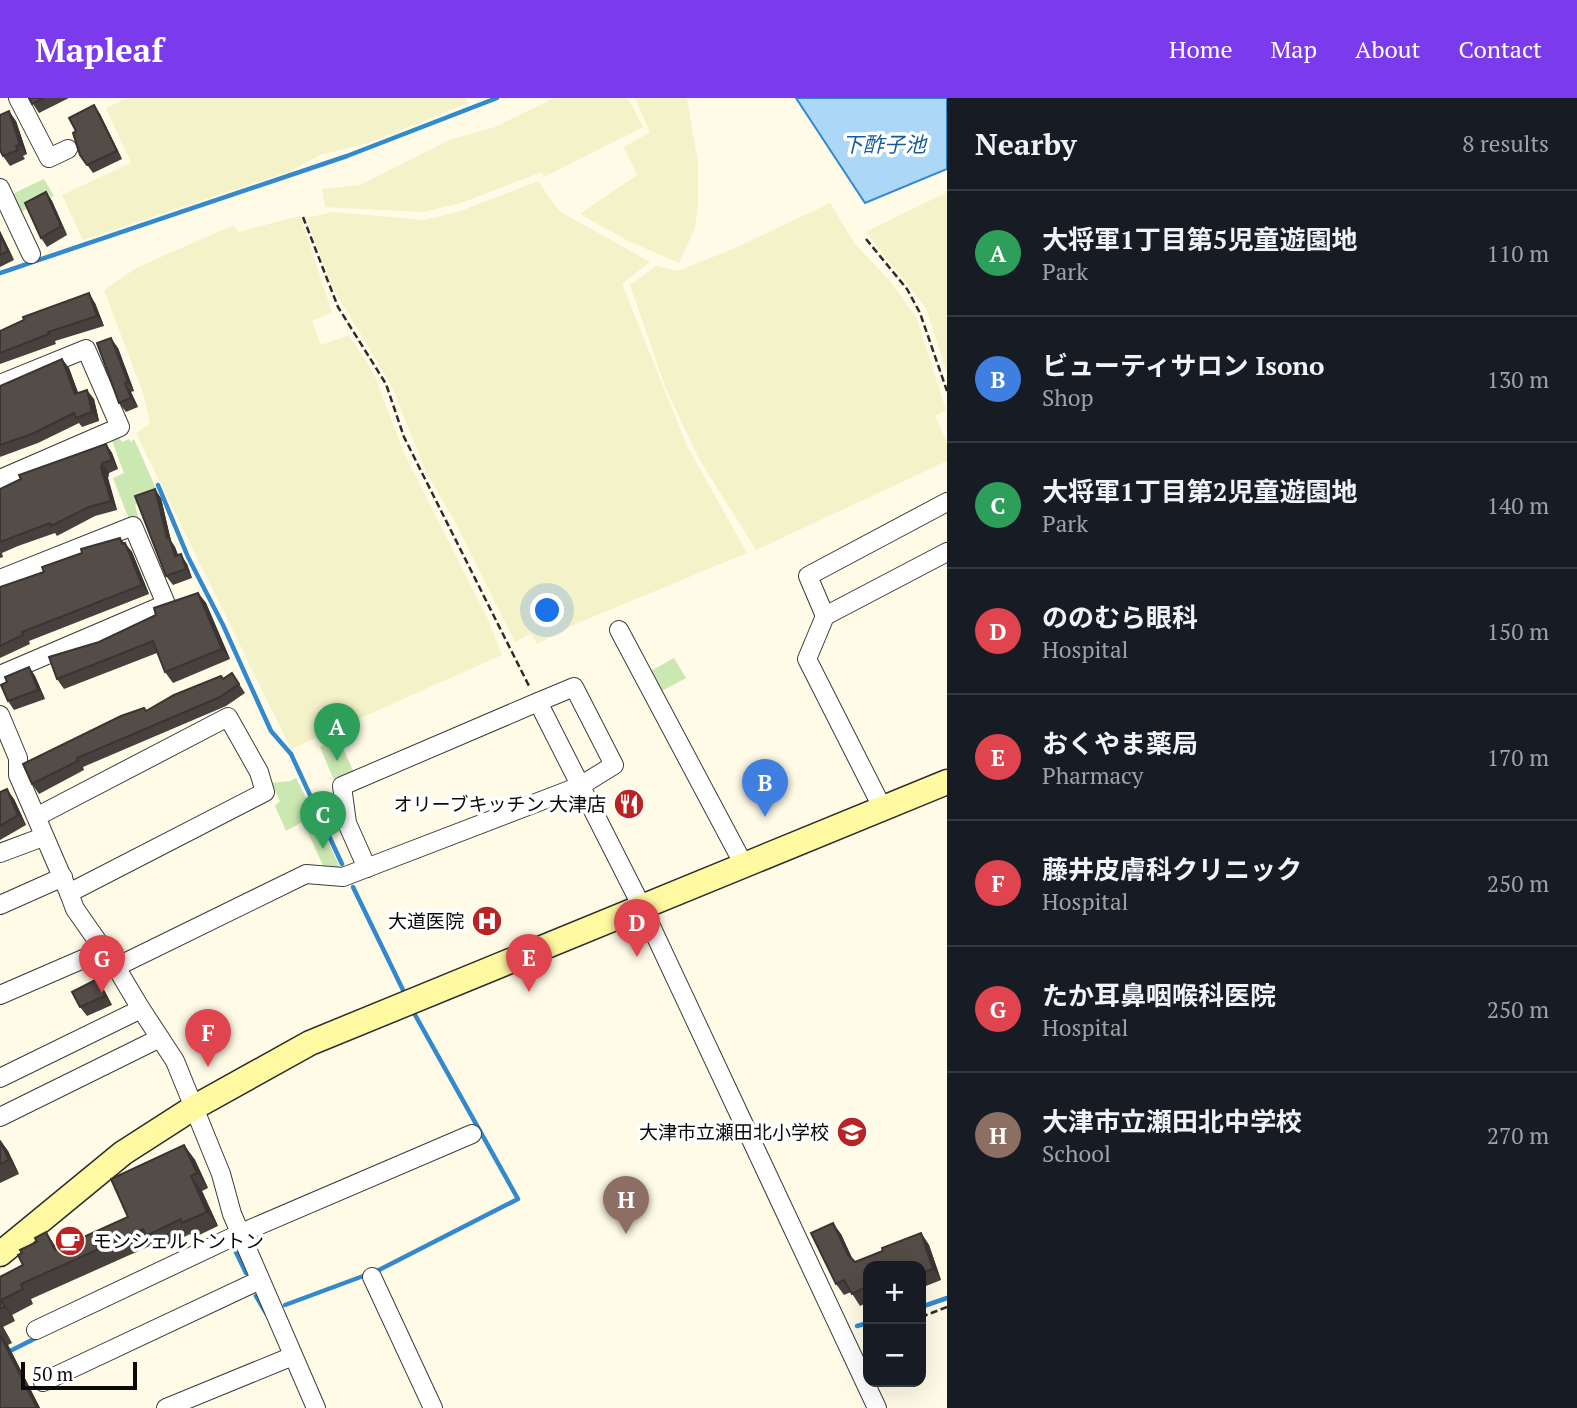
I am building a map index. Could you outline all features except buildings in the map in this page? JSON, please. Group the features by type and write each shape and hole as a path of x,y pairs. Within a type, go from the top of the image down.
{"street":[{"path":"18,98 49,158 68,149"},
{"path":"0,188 31,254"},
{"path":"0,384 86,349 120,427 0,479"},
{"path":"825,616 808,576 947,502"},
{"path":"0,579 133,526 166,604 0,675"},
{"path":"883,808 807,659 825,616 947,552"},
{"path":"619,630 744,865"},
{"path":"116,967 306,874 344,877 580,786 614,765 575,687 342,786 347,823 367,868"},
{"path":"538,702 642,907 877,1408"},
{"path":"0,716 18,758 18,775 75,909 116,967 175,1061 260,1280 316,1408"},
{"path":"0,905 66,885 265,792 259,772 228,718 36,817"},
{"path":"0,1254 123,1153 193,1108 310,1043 947,782"},
{"path":"0,853 43,837"},
{"path":"0,995 104,950"},
{"path":"0,1078 141,1009"},
{"path":"0,1117 160,1038"},
{"path":"36,1330 241,1233 472,1133"},
{"path":"372,1277 433,1408"},
{"path":"43,1382 260,1280"},
{"path":"166,1408 293,1356"}],"path":[{"path":"303,217 338,307 386,384 404,437 538,702"},
{"path":"866,239 907,289 920,313 947,391"},
{"path":"926,1315 947,1307"}],"shaded area":[{"path":"127,98 466,98 468,103 368,143 320,155 291,171 83,240 62,195 131,163 106,108"},
{"path":"554,98 628,98 643,127 544,177 542,172 461,203 423,212 325,207 322,189 360,185 449,140 495,127"},
{"path":"635,98 687,98 698,163 698,203 695,228 679,263 628,241 580,214 637,175 624,147 650,132"},
{"path":"538,181 559,211 650,262 622,284 687,446 747,553 578,623 537,644 531,634 515,642 455,522 427,474 391,385 333,288 306,218 333,212 424,220 458,212"},
{"path":"947,192 947,373 926,308 866,232"},
{"path":"830,203 855,244 891,282 917,319 946,410 935,416 947,442 947,461 756,550 699,459 666,389 630,285 656,266 678,271 733,249"},
{"path":"300,216 332,312 312,321 321,345 349,335 374,374 404,453 487,617 502,655 291,749 136,433 150,424 143,393 104,290 138,267 234,225 238,232"}],"green space":[{"path":"44,179 54,196 19,213 10,195"},
{"path":"118,436 122,442 129,439 131,442 134,439 159,495 135,505 139,520 130,522 113,478 124,473 111,438"},
{"path":"674,658 686,678 660,692 649,672"},
{"path":"339,739 355,775 336,785 320,747"},
{"path":"296,778 315,815 286,831 275,806 280,801 271,783"},
{"path":"318,820 342,872 326,872 305,826"}],"water":[{"name":"下酢子池","path":"796,98 947,98 947,169 865,203"}],"waterway":[{"path":"0,273 347,156 497,98"},
{"path":"158,485 188,557 223,625 271,731 291,754 342,864"},
{"path":"353,887 403,990"},
{"path":"375,1272 518,1199 414,1013"},
{"path":"229,1246 232,1244 246,1273"},
{"path":"285,1305 366,1275"},
{"path":"256,1296 266,1313"},
{"path":"926,1305 947,1298"},
{"path":"857,1326 864,1324"},
{"path":"0,1356 38,1337"}],"place":[{"name":"大将軍1丁目第5児童遊園地","path":"337,761"},
{"name":"オリーブキッチン 大津店","path":"629,804"},
{"name":"ビューティサロン Isono","path":"765,817"},
{"name":"大将軍1丁目第2児童遊園地","path":"323,849"},
{"name":"大道医院","path":"487,921"},
{"name":"ののむら眼科","path":"637,957"},
{"name":"おくやま薬局","path":"529,992"},
{"name":"たか耳鼻咽喉科医院","path":"102,993"},
{"name":"藤井皮膚科クリニック","path":"208,1067"},
{"name":"大津市立瀬田北小学校","path":"852,1132"},
{"name":"大津市立瀬田北中学校","path":"626,1234"},
{"name":"モンシェルトントン","path":"70,1241"}]}
